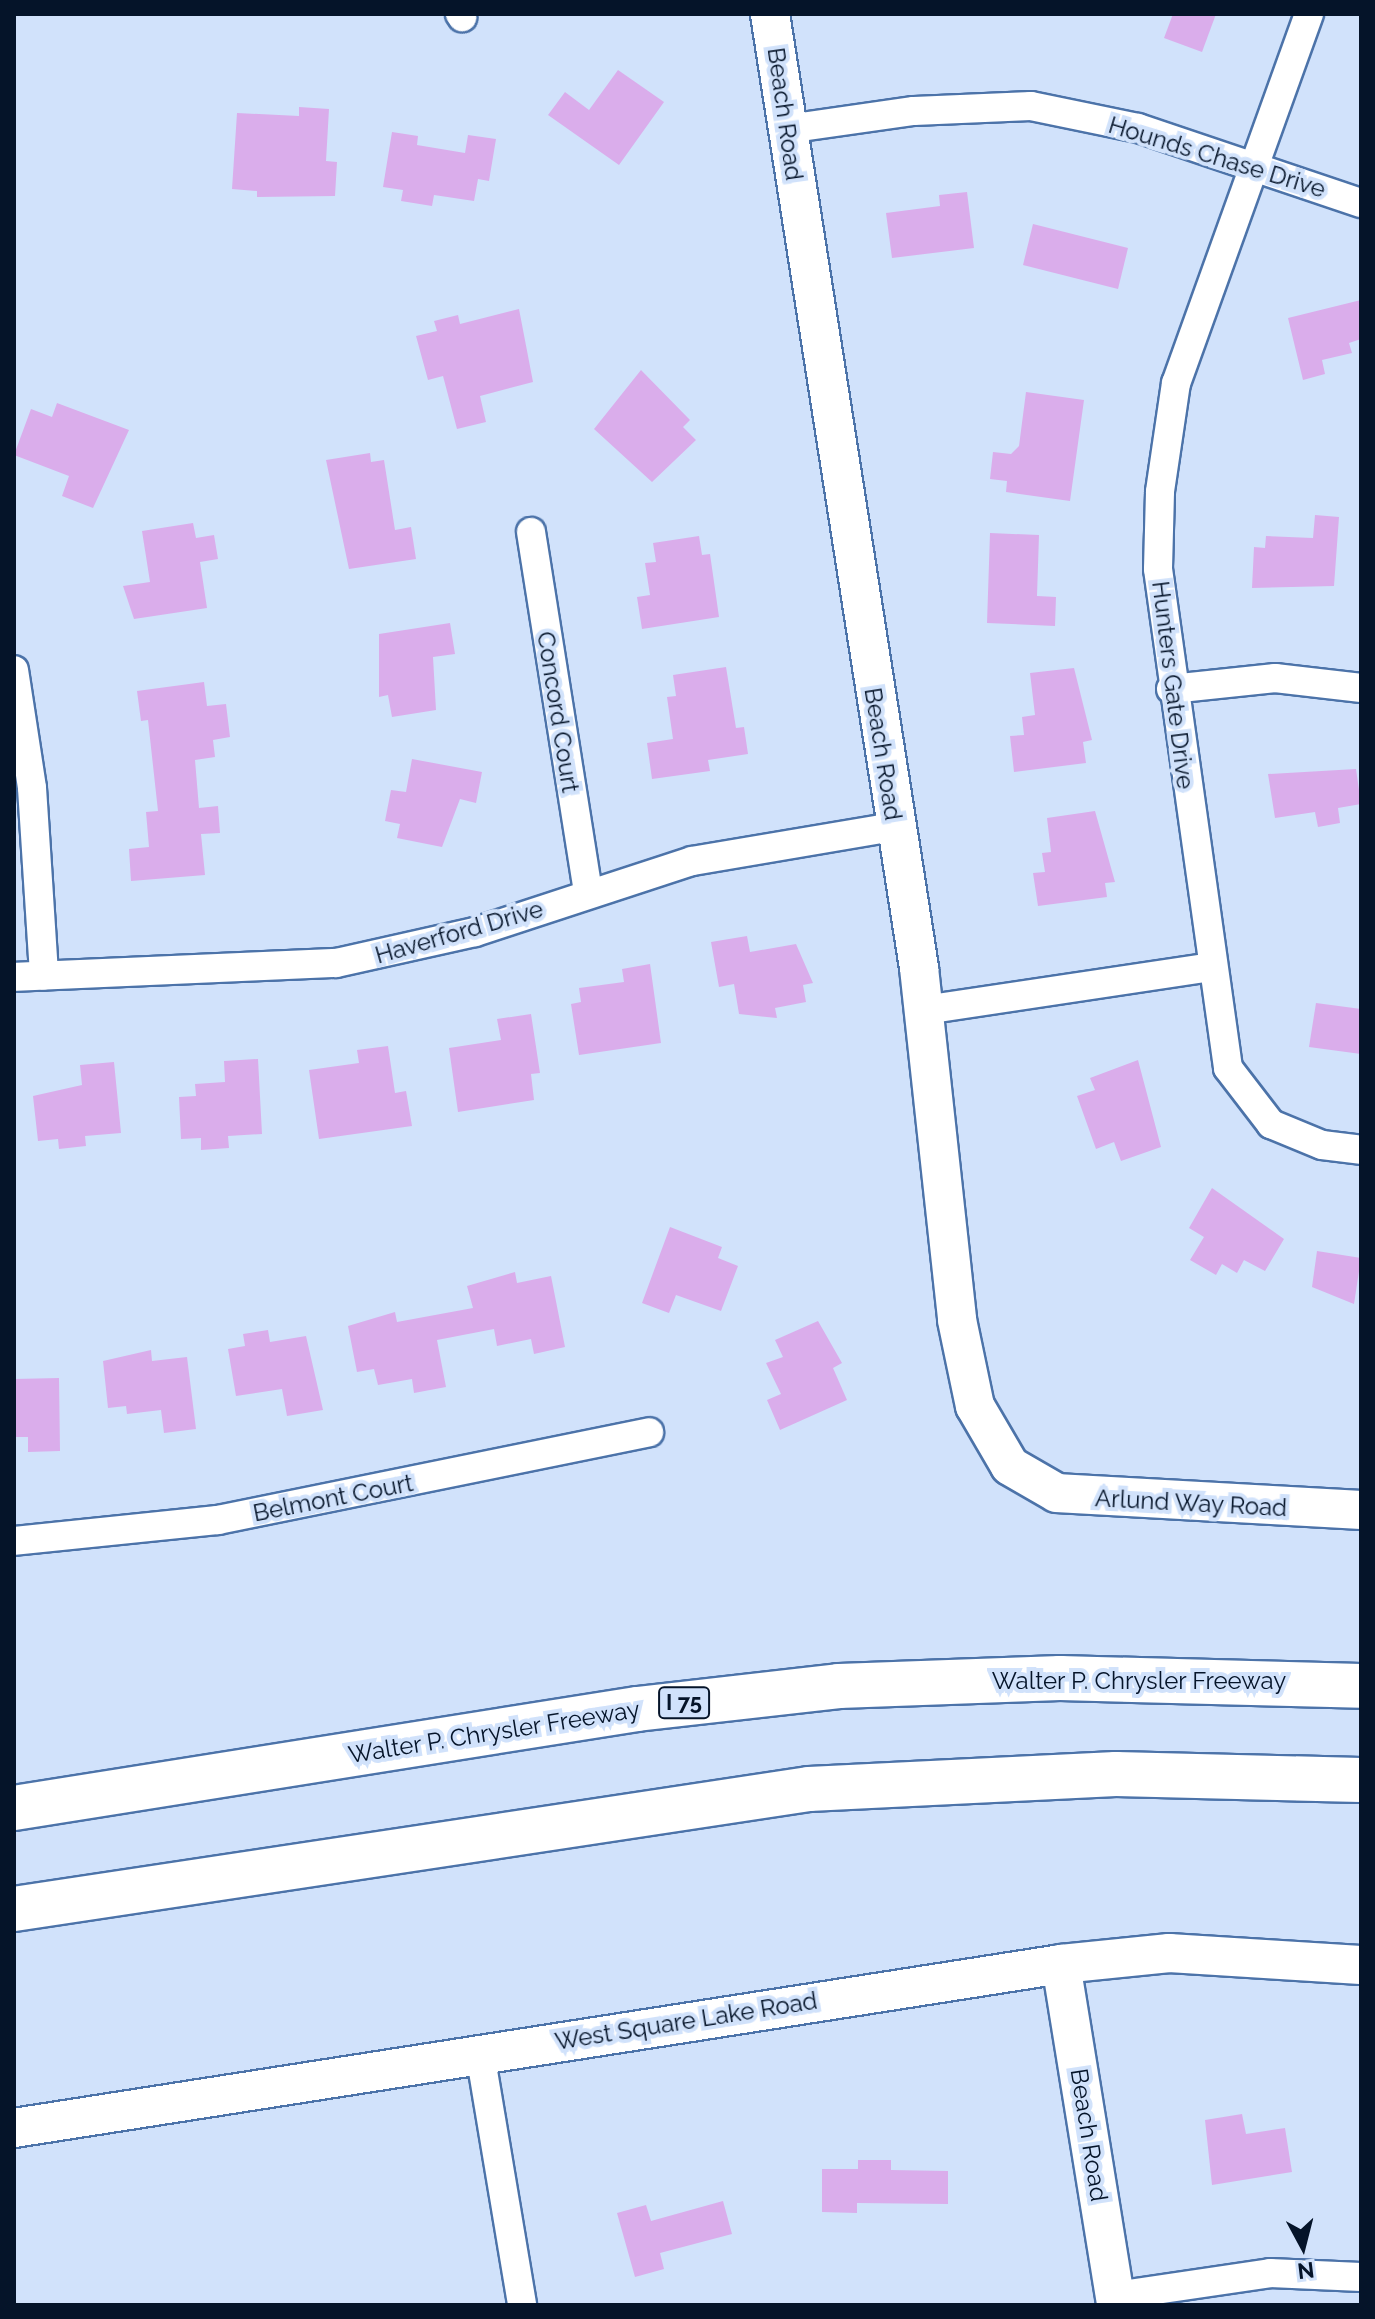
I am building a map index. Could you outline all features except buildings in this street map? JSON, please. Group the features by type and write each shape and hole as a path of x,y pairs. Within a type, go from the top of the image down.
{"highway":[{"name":"Walter P. Chrysler Freeway","path":"14,1808 637,1709 839,1686 1060,1678 1361,1686"},
{"path":"14,1909 809,1789 1116,1774 1361,1780"}],"street":[{"name":"Beach Road","path":"770,14 924,1010 968,1385 996,1449 1026,1479"},
{"name":"Hunters Gate Drive","path":"1309,14 1186,347 1167,427 1158,569 1171,689 1213,967 1238,1088 1271,1124 1322,1145 1361,1150"},
{"name":"Hounds Chase Drive","path":"787,129 914,111 1031,106 1138,128 1361,203"},
{"name":"Concord Court","path":"531,532 588,892"},
{"path":"14,670 32,788 44,976"},
{"path":"1171,689 1275,678 1361,688"},
{"name":"Haverford Drive","path":"14,977 336,963 475,932 588,892 733,852 894,827"},
{"path":"924,1010 1213,967"},
{"name":"Belmont Court","path":"14,1541 218,1520 649,1432"},
{"name":"Arlund Way Road","path":"1026,1479 1094,1499 1361,1510"},
{"name":"West Square Lake Road","path":"14,2128 1061,1964 1169,1953 1361,1965"},
{"name":"Beach Road","path":"1061,1964 1116,2300"},
{"path":"480,2053 522,2305"},
{"path":"1116,2300 1270,2273 1361,2277"}]}
